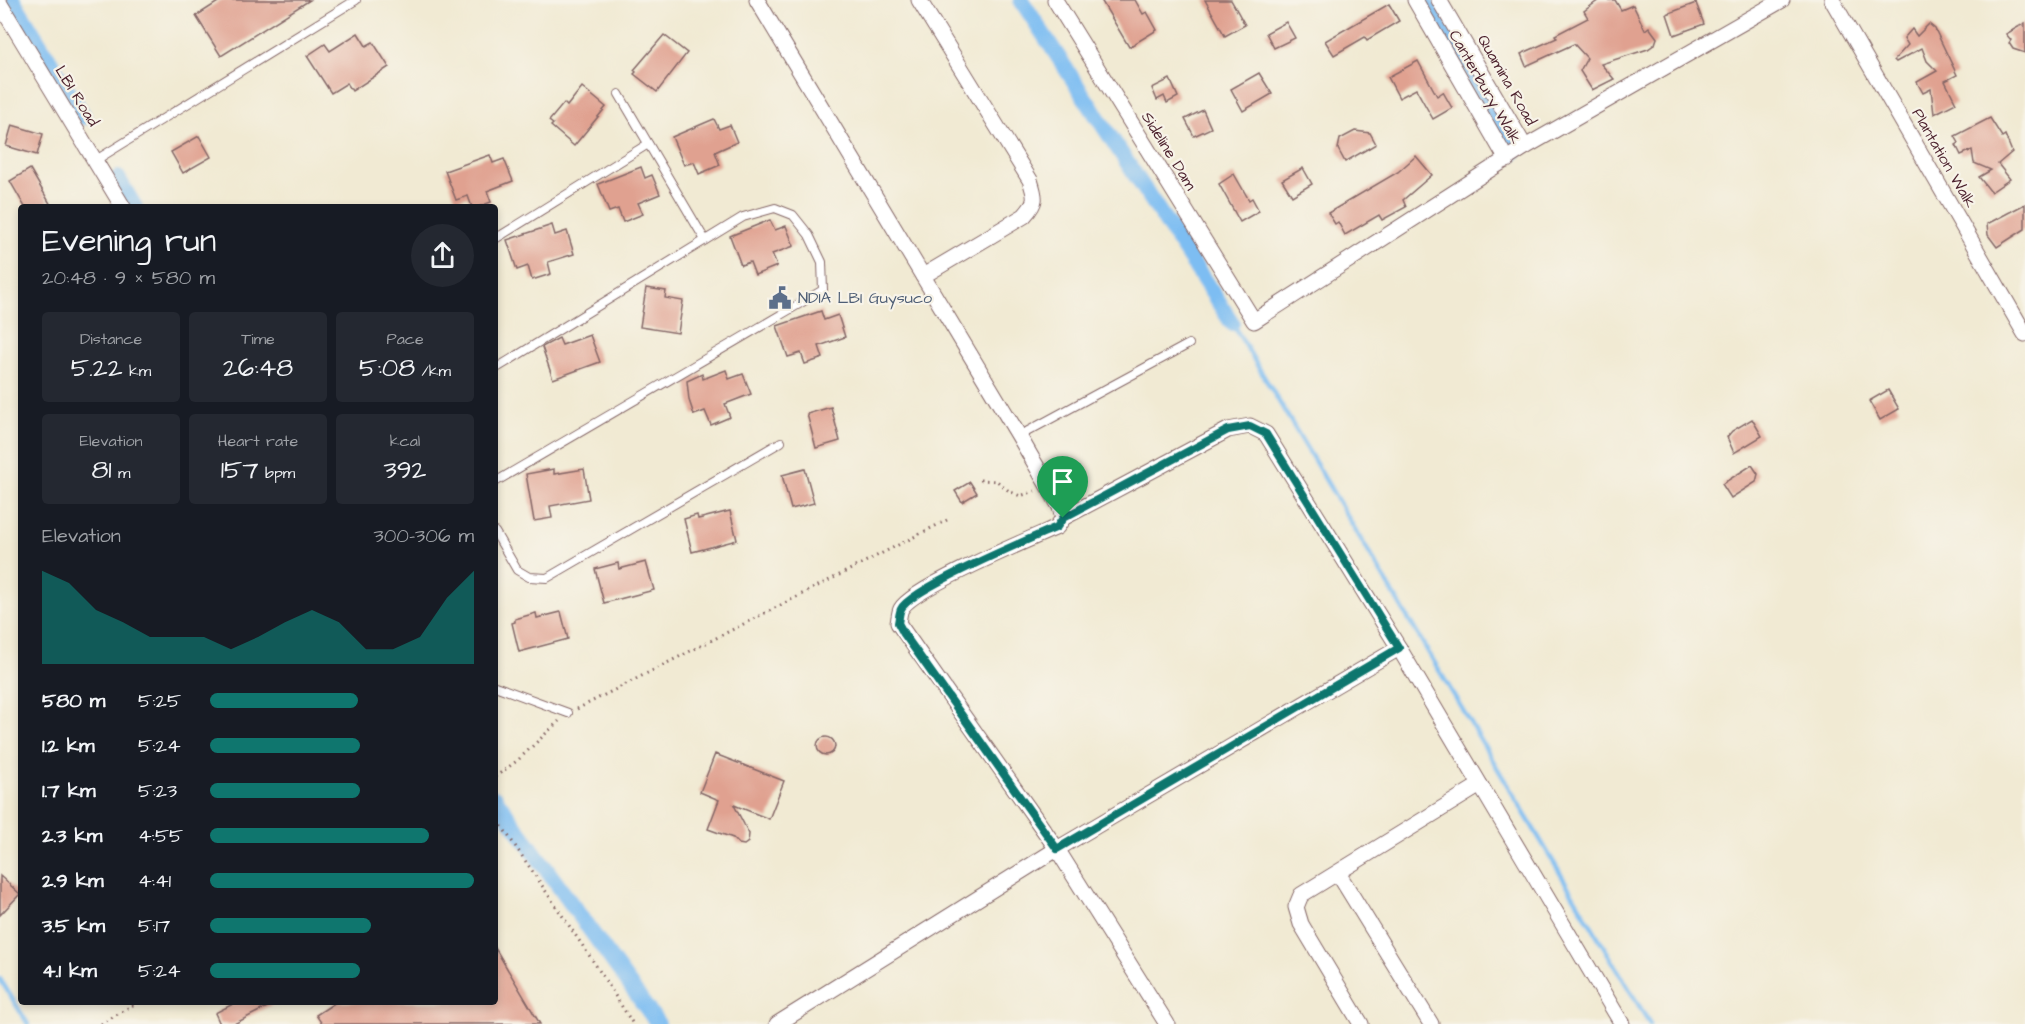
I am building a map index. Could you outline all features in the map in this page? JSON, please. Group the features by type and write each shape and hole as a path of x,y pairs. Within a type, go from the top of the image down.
{"street":[{"path":"757,0 1019,436 1060,507 1063,518"},
{"path":"919,0 1030,180 1035,197 1032,208 1024,216 923,276"},
{"name":"Sideline Dam","path":"1054,0 1256,319 1507,160"},
{"name":"Canterbury Walk","path":"1415,0 1507,160"},
{"name":"Quamina Road","path":"1439,0 1526,147"},
{"path":"1507,160 1782,0"},
{"name":"Plantation Walk","path":"1832,0 2025,334"},
{"name":"LBI Road","path":"0,4 101,157 122,204"},
{"path":"1167,1024 1057,849 898,623 902,608 919,593 967,568 1057,527 1063,518 1228,430 1250,426 1266,434 1399,648 1622,1024"},
{"path":"777,1024 1057,849 1399,648"},
{"path":"1361,1024 1301,924 1296,907 1301,895 1480,785"},
{"path":"1338,873 1431,1024"}],"lane":[{"path":"101,157 356,0"},
{"path":"619,94 705,240"},
{"path":"498,237 648,144"},
{"path":"498,367 743,217 775,208 793,215 809,235 822,262 823,290 498,480"},
{"path":"1019,436 1189,344"},
{"path":"498,537 517,570 530,578 547,578 781,442"},
{"path":"498,687 568,713"}],"path":[{"path":"980,480 997,481 1009,491 1020,496 1049,487"},
{"path":"498,775 518,760 568,713 949,519"},
{"path":"498,820 633,1024"},
{"path":"101,1024 133,1005"}],"building":[{"path":"221,0 310,0 221,56 196,16"},
{"path":"1101,0 1135,0 1143,14 1147,12 1157,30 1129,47"},
{"path":"1205,0 1231,0 1245,25 1225,36"},
{"path":"1599,0 1615,0 1621,10 1633,5 1645,30 1649,27 1657,38 1655,44 1648,49 1601,64 1614,79 1592,90 1580,71 1587,58 1574,44 1526,66 1521,54 1557,38 1555,35 1588,18 1584,11"},
{"path":"1696,3 1704,24 1674,35 1667,14"},
{"path":"1389,4 1399,21 1367,40 1365,37 1334,55 1325,41"},
{"path":"1286,22 1295,38 1274,48 1266,33"},
{"path":"2025,23 2025,53 2013,49 2009,43 2011,40 2006,34"},
{"path":"1929,24 1935,29 1957,75 1945,81 1956,103 1934,114 1931,89 1923,93 1917,82 1937,71 1927,61 1922,48 1896,62 1894,60 1908,45 1904,38 1912,29 1917,36"},
{"path":"358,33 366,46 373,42 389,67 352,91 347,83 331,93 307,56 325,44 330,51"},
{"path":"664,35 687,53 657,92 634,74 636,72 634,70"},
{"path":"1418,61 1437,96 1443,92 1452,108 1433,119 1416,89 1399,98 1388,77"},
{"path":"1259,73 1272,94 1243,111 1231,89"},
{"path":"1170,79 1178,97 1167,103 1164,96 1157,100 1152,88"},
{"path":"582,87 606,107 574,146 551,126 553,124 549,121 564,103 567,106"},
{"path":"1203,110 1211,128 1194,136 1185,119"},
{"path":"1990,118 2002,137 2005,135 2012,152 1998,164 2010,179 1991,192 1979,177 1991,170 1974,163 1972,150 1961,155 1955,136"},
{"path":"714,119 719,129 730,125 737,142 715,152 720,165 699,174 694,162 684,165 672,137"},
{"path":"12,125 43,134 37,155 6,146"},
{"path":"1355,131 1370,133 1376,144 1345,162 1338,149 1340,139"},
{"path":"199,136 211,157 183,173 171,152"},
{"path":"490,155 493,163 504,159 513,181 487,191 491,202 471,204 468,196 456,200 445,171"},
{"path":"1416,156 1432,175 1403,200 1406,207 1382,220 1379,215 1345,235 1338,222 1335,224 1328,213 1398,172"},
{"path":"641,167 645,178 652,175 660,194 638,203 643,214 623,222 618,209 609,212 598,184"},
{"path":"1303,168 1312,184 1292,196 1282,180"},
{"path":"30,169 50,204 23,204 10,181"},
{"path":"1234,174 1249,200 1252,198 1259,211 1240,222 1219,184"},
{"path":"2025,204 2025,229 1997,247 1988,235 1987,224"},
{"path":"770,220 775,230 786,226 794,246 772,254 777,266 755,275 750,262 741,265 730,236"},
{"path":"552,225 555,235 567,231 574,254 548,262 551,274 532,280 528,266 517,270 507,240"},
{"path":"646,288 666,291 665,298 683,301 678,333 640,327"},
{"path":"821,311 824,320 838,315 845,337 819,346 823,358 805,364 801,353 788,357 777,326"},
{"path":"590,335 600,362 553,379 542,347 559,338 562,345"},
{"path":"726,370 729,379 743,374 751,394 725,404 730,417 711,425 705,411 694,415 689,400 687,381 702,374 703,379"},
{"path":"1888,390 1899,409 1880,420 1869,401"},
{"path":"831,407 840,441 816,448 807,414"},
{"path":"1752,419 1762,436 1734,453 1727,437 1732,431"},
{"path":"1752,465 1758,474 1756,482 1731,498 1722,484"},
{"path":"554,469 554,474 584,469 589,499 550,506 552,518 534,521 526,474"},
{"path":"805,469 814,503 791,509 782,475"},
{"path":"970,482 977,493 962,502 955,491"},
{"path":"730,511 737,540 692,552 684,519 697,515 698,519"},
{"path":"646,562 654,590 604,603 595,569 618,563 619,569"},
{"path":"561,612 568,639 519,652 512,623 515,619 536,613 537,618"},
{"path":"826,737 832,740 835,746 832,752 826,755 820,752 817,746 820,740"},
{"path":"715,754 784,781 769,819 734,805 749,834 748,842 744,845 739,844 733,838 708,829 719,800 700,792"},
{"path":"0,876 18,892 18,896 0,915"},
{"path":"498,953 540,1024 322,1024 316,1015 331,1005 498,1005"},
{"path":"231,1005 271,1005 234,1024 220,1024 215,1013"}],"waterway":[{"path":"13,0 84,117"},
{"path":"1021,0 1232,323"},
{"path":"1424,0 1514,152"},
{"path":"118,178 133,204"},
{"path":"1232,323 1650,1024"},
{"path":"498,802 658,1024"},
{"path":"0,979 28,1024"}],"place":[{"name":"NDIA LBI Guysuco","path":"780,298"}],"route":[{"path":"1250,426 1266,434 1399,648 1057,849 898,623 902,608 919,593 967,568 1057,527 1063,518 1228,430 1250,426"}]}
